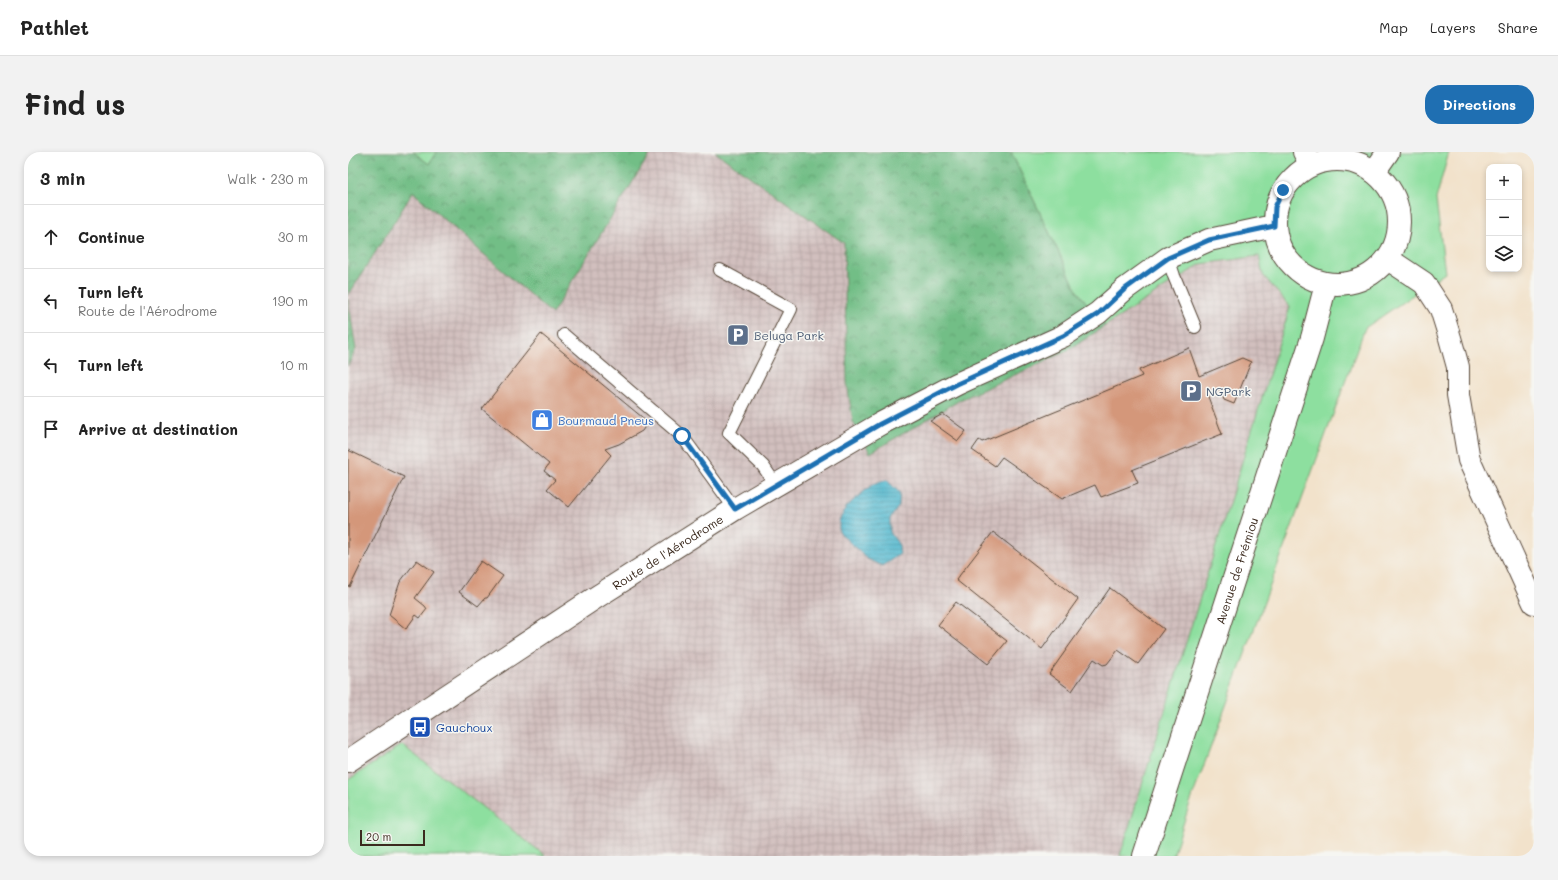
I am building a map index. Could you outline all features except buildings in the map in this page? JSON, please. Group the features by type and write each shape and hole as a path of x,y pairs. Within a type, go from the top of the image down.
{"street":[{"path":"1374,172 1388,152"},
{"path":"1307,159 1343,160 1360,164 1374,172 1388,186 1397,204 1400,223 1396,242 1388,259 1376,272 1360,280 1344,285 1326,284 1306,277 1289,264 1278,246 1274,226 1275,207 1283,190 1307,159"},
{"name":"Route de l'Aérodrome","path":"348,761 735,509 880,424 950,388 1063,336 1098,314 1125,289 1168,258 1209,240 1274,226"},
{"path":"1388,259 1424,283 1441,309 1458,367 1458,395 1469,460 1534,603"},
{"name":"Avenue de Frémiou","path":"1144,856 1312,338 1326,284"}],"lane":[{"path":"1168,258 1195,327"},
{"path":"720,270 791,309 729,433 763,466 776,485"},
{"path":"564,335 682,436 735,509"}],"shaded area":[{"path":"651,152 715,152 844,243 847,383 853,422 870,452 960,400 1067,351 1201,264 1259,256 1263,275 1290,307 1120,856 546,856 402,745 348,780 348,366 356,349 348,296 413,191 552,314"}],"green space":[{"path":"348,152 413,152 429,164 436,152 651,152 552,314 413,192 348,296"},
{"path":"413,152 436,152 429,164"},
{"path":"715,152 1011,152 1077,291 1105,326 1067,351 960,400 870,453 853,422 847,383 844,243"},
{"path":"1011,152 1449,152 1436,199 1445,273 1365,328 1189,806 1173,856 1120,856 1290,307 1263,275 1259,256 1201,264 1105,326 1077,291"},
{"path":"348,299 356,349 348,366"},
{"path":"402,745 546,856 348,856 348,780"}],"water":[{"path":"887,480 900,493 899,506 890,519 890,532 899,545 900,554 882,566 867,559 839,532 839,521 847,506 873,484"}],"place":[{"name":"Beluga Park","path":"738,335"},
{"name":"NGPark","path":"1191,391"},
{"name":"Bourmaud Pneus","path":"542,420"},
{"name":"Gauchoux","path":"420,727"}],"route":[{"path":"682,436 735,509 880,424 957,384 1063,336 1098,314 1125,289 1168,258 1209,240 1274,226 1275,207 1283,190"}]}
